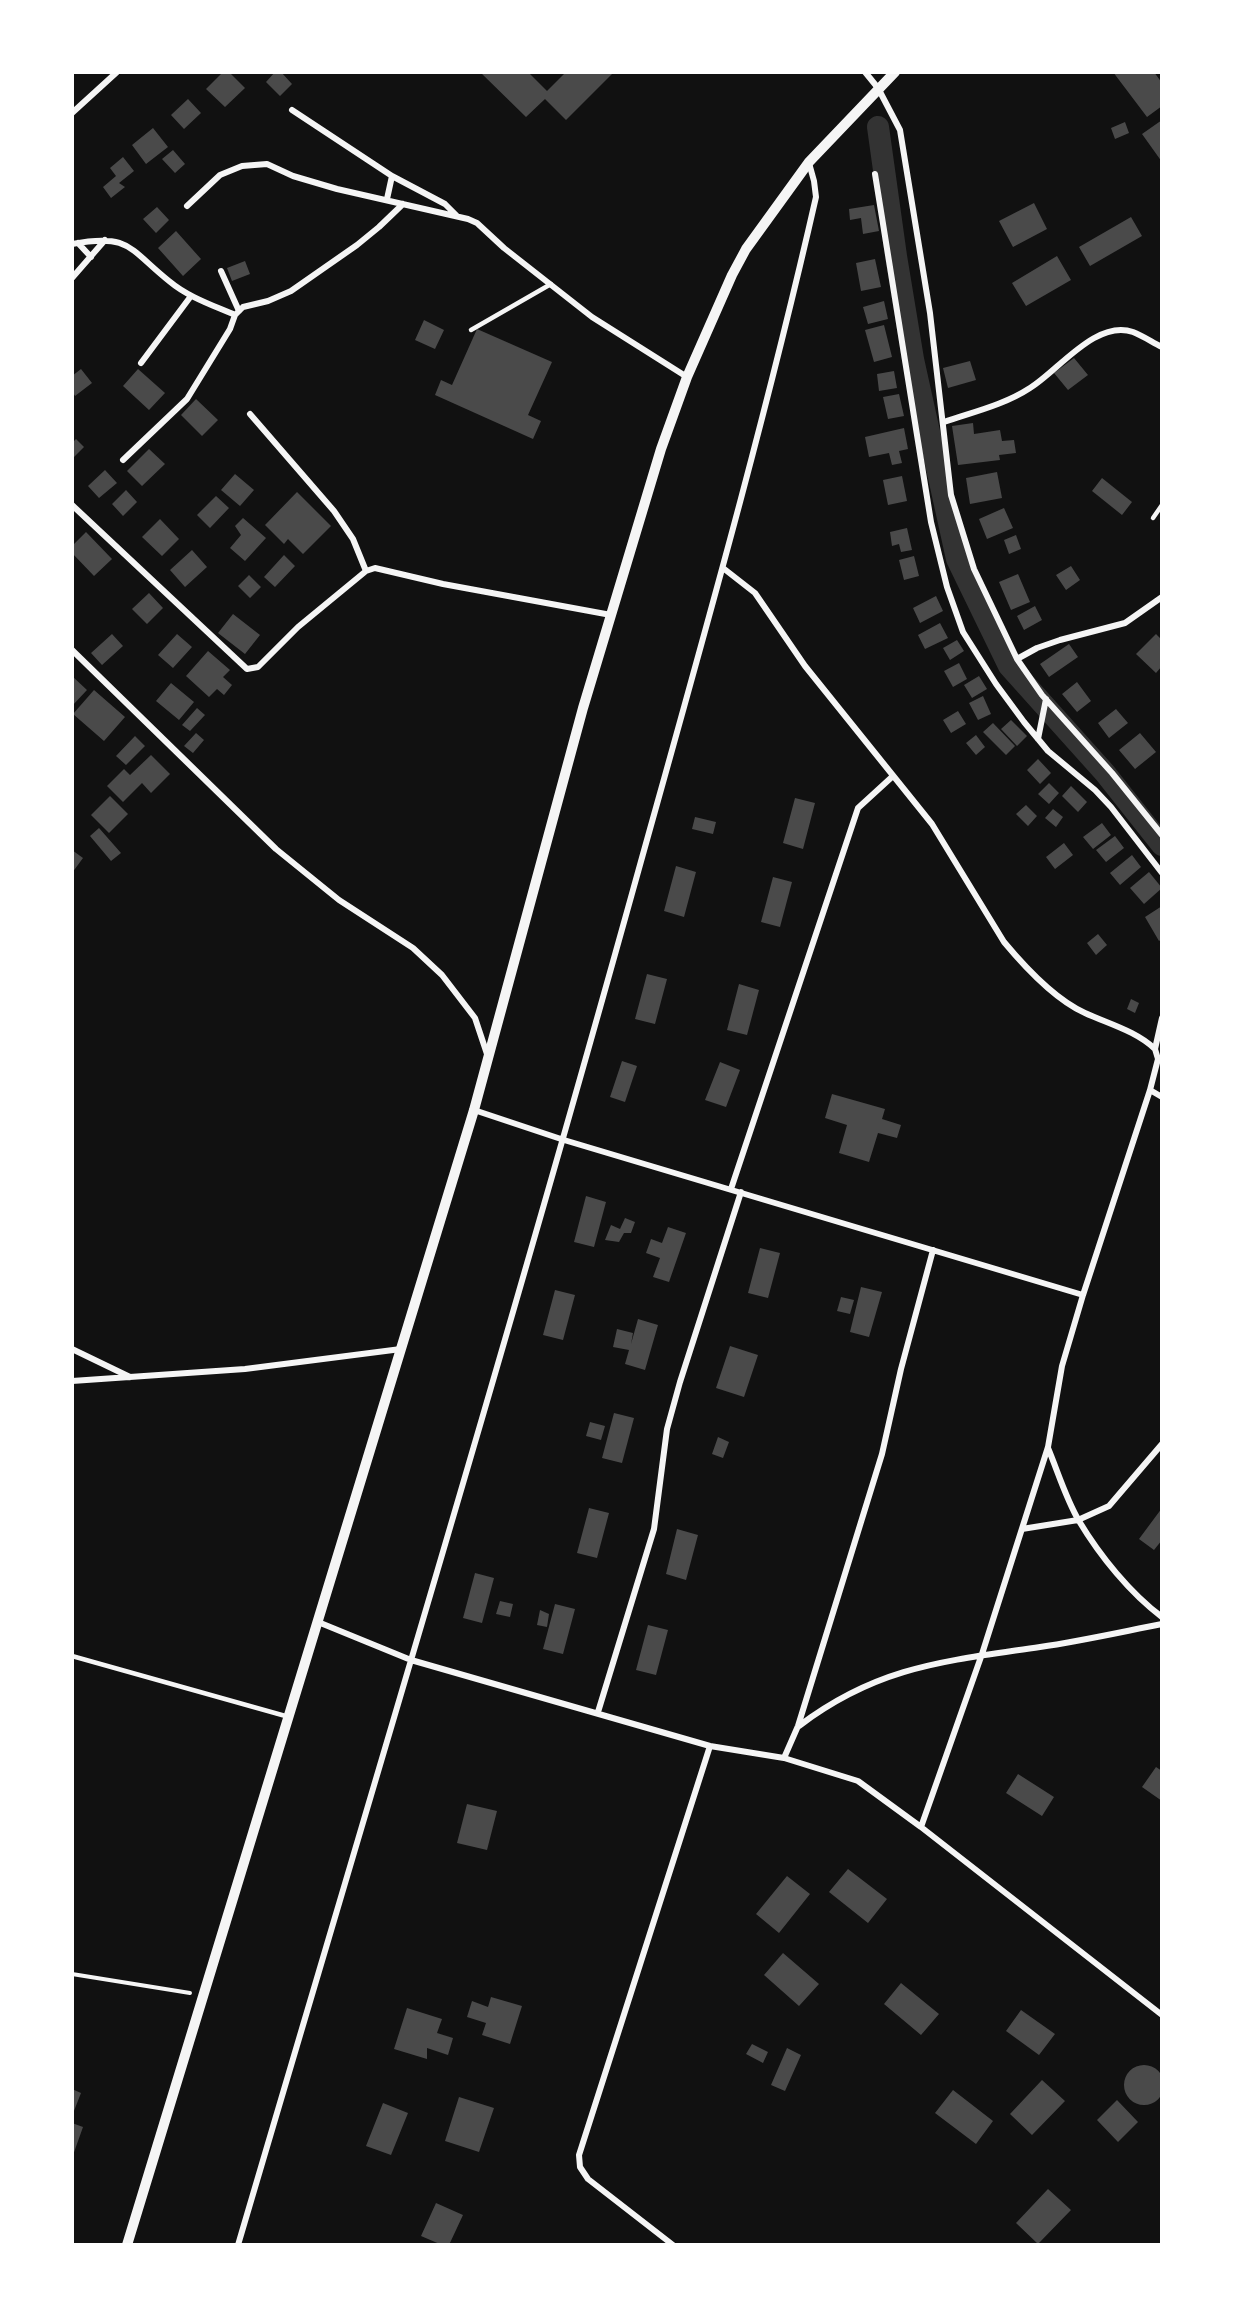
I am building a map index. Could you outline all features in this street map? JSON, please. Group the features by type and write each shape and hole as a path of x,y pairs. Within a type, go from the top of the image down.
{"street":[{"path":"72,113 117,72"},
{"path":"865,72 878,88 900,130 930,313 951,495 974,569 1017,659 1046,699 1112,773 1162,835"},
{"path":"127,2245 474,1110 583,708 661,449 687,377 732,275 746,249 809,162 895,72"},
{"path":"292,110 392,176 445,204 458,216"},
{"path":"238,2245 564,1140 723,568 784,339 816,197 809,162"},
{"path":"186,206 220,175 242,166 267,164 293,176 458,216 477,223 504,248 592,316 687,377"},
{"path":"875,174 931,522 947,586 963,632 996,684 1038,739 1111,807 1162,873"},
{"path":"387,199 392,176"},
{"path":"123,460 187,399 230,329 237,313 243,307 268,301 306,281 357,245 403,204"},
{"path":"75,243 105,240 125,243 136,250 169,281 191,296 237,313"},
{"path":"72,278 105,240"},
{"path":"75,243 91,258"},
{"path":"221,271 237,313"},
{"path":"141,363 191,296"},
{"path":"944,422 1011,400 1033,387 1084,345 1103,334 1115,331 1131,332 1162,347"},
{"path":"250,414 334,511 353,539 366,571"},
{"path":"72,505 247,669 258,667 298,627 366,571 375,568 442,584 611,615"},
{"path":"723,568 755,593 805,666 932,824 1004,942 1033,975 1082,1012 1116,1024 1155,1049"},
{"path":"1017,659 1037,648 1060,640 1125,623 1162,597"},
{"path":"72,650 276,849 339,900 413,948 442,975 475,1018 488,1057"},
{"path":"1038,739 1046,699"},
{"path":"730,1189 858,808 893,776"},
{"path":"921,1827 982,1654 1048,1447 1062,1366 1150,1090 1158,1059 1155,1049 1162,1018"},
{"path":"1150,1090 1162,1097"},
{"path":"474,1110 564,1140 1083,1295"},
{"path":"598,1712 654,1529 667,1430 677,1391 741,1192"},
{"path":"784,1758 798,1726 882,1454 901,1369 933,1250"},
{"path":"72,1349 131,1377"},
{"path":"72,1381 245,1369 401,1349"},
{"path":"1022,1529 1078,1520 1109,1506 1162,1444"},
{"path":"1048,1447 1078,1520 1131,1588 1162,1617"},
{"path":"318,1622 411,1660 710,1746 784,1758 858,1781 921,1827 1162,2015"},
{"path":"798,1726 824,1707 871,1682 898,1672 982,1654 1040,1647 1162,1624"},
{"path":"673,2245 588,2179 580,2167 579,2155 710,1746"}],"lane":[{"path":"471,330 551,284"},
{"path":"1153,518 1162,505"},
{"path":"72,1656 289,1717"}],"path":[{"path":"72,1974 204,1995"}],"building":[{"path":"223,72 229,72 245,88 225,107 206,89"},
{"path":"275,72 281,72 292,84 280,96 266,82"},
{"path":"480,72 528,72 547,91 566,72 614,72 566,120 545,99 526,117"},
{"path":"1113,72 1154,72 1162,83 1162,106 1147,117"},
{"path":"188,99 201,113 184,129 171,115"},
{"path":"1162,120 1162,162 1142,134"},
{"path":"1125,122 1129,133 1115,139 1111,128"},
{"path":"153,128 168,147 146,164 132,145"},
{"path":"173,150 185,164 175,173 162,159"},
{"path":"123,157 134,171 119,183 125,187 111,198 103,187 116,176 110,168"},
{"path":"1034,203 1047,229 1013,247 999,221"},
{"path":"874,205 879,231 863,234 861,218 850,220 849,209"},
{"path":"157,207 169,220 156,233 143,219"},
{"path":"1131,217 1142,236 1090,266 1079,247"},
{"path":"176,231 201,259 183,276 158,248"},
{"path":"1057,256 1071,280 1026,306 1012,283"},
{"path":"875,259 881,287 861,291 856,263"},
{"path":"245,261 250,274 232,281 227,268"},
{"path":"884,301 888,319 868,324 863,307"},
{"path":"424,320 444,330 435,349 415,340"},
{"path":"884,325 892,357 874,362 865,330"},
{"path":"477,329 552,362 528,415 541,421 533,439 435,395 441,380 452,385"},
{"path":"1074,358 1088,375 1068,390 1054,373"},
{"path":"970,361 976,380 948,388 943,368"},
{"path":"81,369 92,383 75,396 72,391 72,376"},
{"path":"138,369 165,393 149,410 123,386"},
{"path":"894,371 897,388 879,391 877,374"},
{"path":"899,394 904,416 888,419 883,397"},
{"path":"196,399 218,420 202,436 181,415"},
{"path":"973,423 974,434 1000,430 1002,441 1014,440 1016,453 999,455 1000,460 958,465 952,426"},
{"path":"904,428 908,449 899,451 902,463 892,465 889,453 869,457 865,437"},
{"path":"76,439 84,447 72,459 72,443"},
{"path":"149,449 165,464 142,486 127,471"},
{"path":"105,470 117,483 99,498 88,486"},
{"path":"997,472 1002,498 970,504 966,478"},
{"path":"235,474 254,490 240,506 221,490"},
{"path":"902,476 907,501 888,505 883,480"},
{"path":"1102,478 1132,502 1122,515 1092,491"},
{"path":"126,490 137,502 123,516 112,504"},
{"path":"297,492 331,526 303,554 288,539 284,544 265,525"},
{"path":"216,496 229,508 210,528 197,515"},
{"path":"1004,508 1013,528 987,539 979,519"},
{"path":"243,518 266,538 245,561 230,548 241,535 235,526"},
{"path":"160,519 179,539 162,556 142,537"},
{"path":"907,528 912,550 901,552 899,544 892,546 890,532"},
{"path":"86,532 112,559 94,576 72,553 72,546"},
{"path":"1016,535 1021,549 1009,554 1004,540"},
{"path":"192,550 207,567 185,587 170,570"},
{"path":"284,555 295,566 275,587 264,577"},
{"path":"914,556 919,576 904,580 899,560"},
{"path":"1071,566 1080,580 1066,590 1056,575"},
{"path":"1018,574 1030,602 1011,610 999,582"},
{"path":"249,575 261,587 250,598 238,586"},
{"path":"149,593 163,608 147,624 132,609"},
{"path":"936,596 943,611 920,623 913,608"},
{"path":"1035,606 1042,620 1024,630 1017,616"},
{"path":"233,614 260,635 245,654 218,633"},
{"path":"940,623 948,638 925,649 918,635"},
{"path":"112,634 123,646 102,665 91,653"},
{"path":"177,634 192,647 173,668 158,655"},
{"path":"1156,634 1162,640 1162,666 1156,673 1136,654"},
{"path":"957,640 964,651 950,660 943,648"},
{"path":"1069,644 1078,657 1049,677 1040,664"},
{"path":"208,651 230,670 223,677 232,685 224,695 217,689 209,697 186,676"},
{"path":"959,663 967,679 953,687 944,671"},
{"path":"72,676 87,690 72,706"},
{"path":"979,676 987,689 972,698 964,685"},
{"path":"1077,682 1091,701 1077,712 1062,694"},
{"path":"171,683 194,702 179,720 156,701"},
{"path":"94,690 125,717 104,741 73,714"},
{"path":"983,696 991,714 978,720 969,703"},
{"path":"197,708 205,715 190,731 182,725"},
{"path":"1116,709 1128,723 1109,738 1098,723"},
{"path":"958,711 966,724 951,733 943,720"},
{"path":"1011,720 1027,736 1017,746 1001,729"},
{"path":"993,723 1015,746 1006,755 983,732"},
{"path":"196,733 204,740 193,753 184,746"},
{"path":"1140,733 1156,752 1135,769 1119,750"},
{"path":"976,735 985,747 976,755 966,743"},
{"path":"135,736 145,746 126,765 116,756"},
{"path":"151,755 170,774 151,793 142,783 123,802 107,786 124,769 130,775"},
{"path":"1038,759 1051,773 1040,784 1027,770"},
{"path":"1049,783 1059,793 1049,804 1038,794"},
{"path":"1071,786 1087,802 1078,812 1062,796"},
{"path":"110,796 128,814 109,833 91,815"},
{"path":"795,798 815,803 803,849 783,843"},
{"path":"1026,805 1037,816 1028,826 1016,814"},
{"path":"1053,809 1063,817 1056,827 1045,818"},
{"path":"695,817 716,822 713,834 692,829"},
{"path":"1102,823 1111,835 1093,849 1083,837"},
{"path":"99,828 121,853 111,861 90,836"},
{"path":"1115,836 1124,848 1106,862 1096,850"},
{"path":"1064,843 1073,855 1055,869 1046,857"},
{"path":"72,850 83,858 72,873"},
{"path":"1132,855 1141,867 1120,885 1110,873"},
{"path":"676,866 696,872 684,917 664,911"},
{"path":"1149,872 1162,888 1144,904 1130,888"},
{"path":"773,877 792,882 780,927 761,922"},
{"path":"1162,906 1162,939 1159,941 1145,917"},
{"path":"1098,934 1107,945 1096,955 1087,943"},
{"path":"647,974 667,979 655,1024 635,1019"},
{"path":"739,984 759,990 747,1035 727,1030"},
{"path":"1131,999 1139,1003 1135,1013 1127,1009"},
{"path":"622,1061 637,1066 625,1102 610,1097"},
{"path":"720,1062 740,1070 726,1107 705,1100"},
{"path":"832,1094 885,1109 882,1119 901,1125 897,1138 878,1133 869,1162 839,1153 847,1125 825,1118"},
{"path":"586,1196 606,1202 594,1247 574,1242"},
{"path":"625,1218 635,1222 631,1233 624,1233 619,1242 605,1240 611,1225 620,1229"},
{"path":"668,1227 686,1233 669,1282 653,1277 660,1258 646,1253 651,1239 662,1243"},
{"path":"760,1248 780,1253 768,1298 748,1293"},
{"path":"861,1287 882,1292 869,1337 850,1332"},
{"path":"555,1290 575,1295 563,1340 543,1335"},
{"path":"841,1297 854,1300 850,1314 837,1311"},
{"path":"638,1319 658,1325 645,1370 625,1364 629,1350 613,1347 617,1329 633,1333 631,1344"},
{"path":"730,1346 758,1355 744,1397 716,1388"},
{"path":"614,1413 634,1418 622,1463 602,1458"},
{"path":"590,1422 605,1426 601,1440 586,1436"},
{"path":"718,1437 729,1442 723,1458 712,1454"},
{"path":"589,1508 609,1513 597,1558 577,1553"},
{"path":"1162,1508 1162,1540 1154,1550 1139,1539"},
{"path":"677,1529 698,1535 686,1580 666,1574"},
{"path":"475,1573 494,1578 482,1623 463,1618"},
{"path":"500,1601 513,1604 510,1617 496,1614"},
{"path":"555,1604 575,1609 563,1654 543,1649"},
{"path":"540,1610 549,1614 547,1627 537,1625"},
{"path":"648,1625 668,1630 656,1675 636,1670"},
{"path":"1156,1767 1162,1771 1162,1801 1142,1787"},
{"path":"1018,1774 1054,1797 1042,1816 1006,1793"},
{"path":"467,1804 497,1811 487,1850 457,1843"},
{"path":"848,1869 887,1899 868,1923 829,1892"},
{"path":"787,1876 810,1894 779,1933 756,1914"},
{"path":"783,1953 819,1984 799,2006 764,1975"},
{"path":"901,1983 939,2014 921,2035 884,2004"},
{"path":"491,1997 522,2006 510,2044 482,2035 486,2023 467,2017 472,2001 488,2007"},
{"path":"407,2008 442,2019 437,2033 453,2038 448,2055 427,2048 427,2059 394,2049"},
{"path":"1021,2010 1055,2034 1039,2055 1006,2031"},
{"path":"752,2044 768,2052 763,2063 746,2054"},
{"path":"787,2048 801,2055 785,2091 771,2085"},
{"path":"1144,2065 1152,2066 1158,2071 1163,2077 1163,2093 1158,2099 1152,2104 1144,2105 1136,2104 1130,2099 1125,2093 1124,2085 1125,2077 1130,2071 1136,2066"},
{"path":"1042,2080 1065,2101 1032,2135 1010,2114"},
{"path":"72,2089 81,2093 72,2116"},
{"path":"953,2090 993,2121 976,2144 935,2113"},
{"path":"459,2097 494,2108 479,2152 445,2141"},
{"path":"1117,2100 1138,2122 1118,2142 1097,2120"},
{"path":"383,2103 408,2113 391,2155 366,2146"},
{"path":"72,2123 83,2127 72,2158"},
{"path":"1048,2189 1071,2210 1038,2244 1016,2223"},
{"path":"436,2203 463,2215 449,2245 442,2245 421,2236"}],"waterway":[{"path":"878,127 913,359 957,559 1009,666 1105,773 1162,845"}]}
